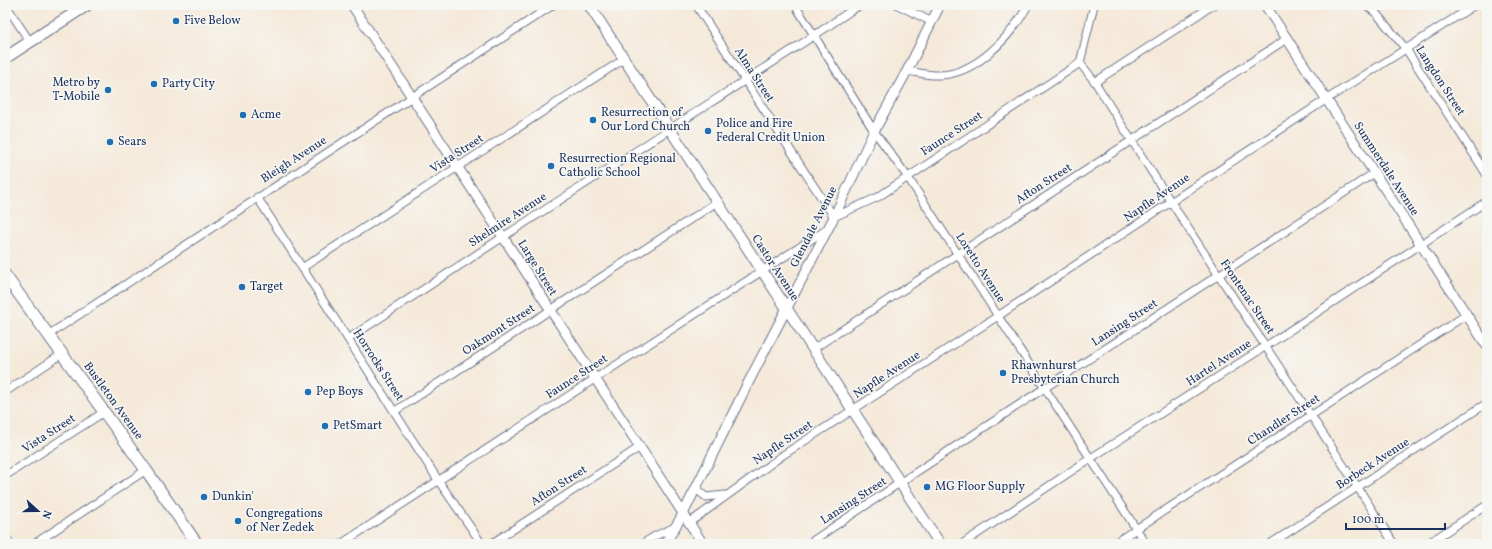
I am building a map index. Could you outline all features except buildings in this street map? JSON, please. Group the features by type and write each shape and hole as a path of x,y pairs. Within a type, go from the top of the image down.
{"main road":[{"path":"5,58 87,5"},
{"name":"Castor Avenue","path":"589,5 940,544"},
{"name":"Bustleton Avenue","path":"5,275 146,470 194,543"}],"street":[{"path":"6,5 30,42"},
{"name":"Large Street","path":"352,5 457,168 503,236 549,310 596,378 703,544"},
{"name":"Bleigh Avenue","path":"48,334 553,5"},
{"name":"Alma Street","path":"696,5 834,217"},
{"name":"Loretto Avenue","path":"795,5 874,131 907,176 1146,544"},
{"name":"Shelmire Avenue","path":"348,339 503,236 745,81 855,8 863,5"},
{"path":"898,5 932,22"},
{"name":"Glendale Avenue","path":"665,544 676,527 696,489 786,308 834,217 874,131 907,71 940,5"},
{"path":"907,71 935,76 954,74 969,67 990,53 1007,36 1028,5"},
{"path":"1080,63 1094,5"},
{"path":"1095,82 1213,5"},
{"name":"Summerdale Avenue","path":"1266,5 1487,346"},
{"name":"Langdon Street","path":"1365,5 1376,13 1406,48 1487,176"},
{"name":"Napfle Avenue","path":"853,410 1327,99 1475,5"},
{"name":"Afton Street","path":"813,349 957,253 1288,38"},
{"name":"Vista Street","path":"302,268 624,59"},
{"name":"Frontenac Street","path":"1080,63 1095,82 1219,276 1394,544"},
{"name":"Faunce Street","path":"834,217 878,196 1080,63"},
{"name":"Lansing Street","path":"808,544 1374,173"},
{"name":"Horrocks Street","path":"257,197 438,480 482,544"},
{"name":"Hartel Avenue","path":"962,544 1091,458 1266,346 1487,201"},
{"name":"Oakmont Street","path":"395,411 717,202"},
{"name":"Faunce Street","path":"341,544 826,230"},
{"name":"Chandler Street","path":"1113,544 1466,315"},
{"path":"5,392 62,354"},
{"name":"Borbeck Avenue","path":"1270,544 1487,403"},
{"name":"Napfle Street","path":"689,523 783,455 853,410"},
{"name":"Vista Street","path":"5,476 104,412"},
{"name":"Afton Street","path":"491,544 640,447"},
{"path":"34,544 146,470"},
{"path":"696,489 706,497 727,495"},
{"path":"1427,544 1487,505"},
{"path":"642,544 655,536 676,527"},
{"path":"5,536 10,544"}],"place":[{"name":"Five Below","path":"176,21"},
{"name":"Party City","path":"154,84"},
{"name":"Metro by T-Mobile","path":"108,90"},
{"name":"Acme","path":"243,115"},
{"name":"Resurrection of Our Lord Church","path":"593,120"},
{"name":"Police and Fire Federal Credit Union","path":"708,131"},
{"name":"Sears","path":"110,142"},
{"name":"Resurrection Regional Catholic School","path":"551,166"},
{"name":"Target","path":"242,287"},
{"name":"Rhawnhurst Presbyterian Church","path":"1003,373"},
{"name":"Pep Boys","path":"308,392"},
{"name":"PetSmart","path":"325,426"},
{"name":"MG Floor Supply","path":"927,487"},
{"name":"Dunkin'","path":"204,497"},
{"name":"Congregations of Ner Zedek","path":"238,521"}]}
